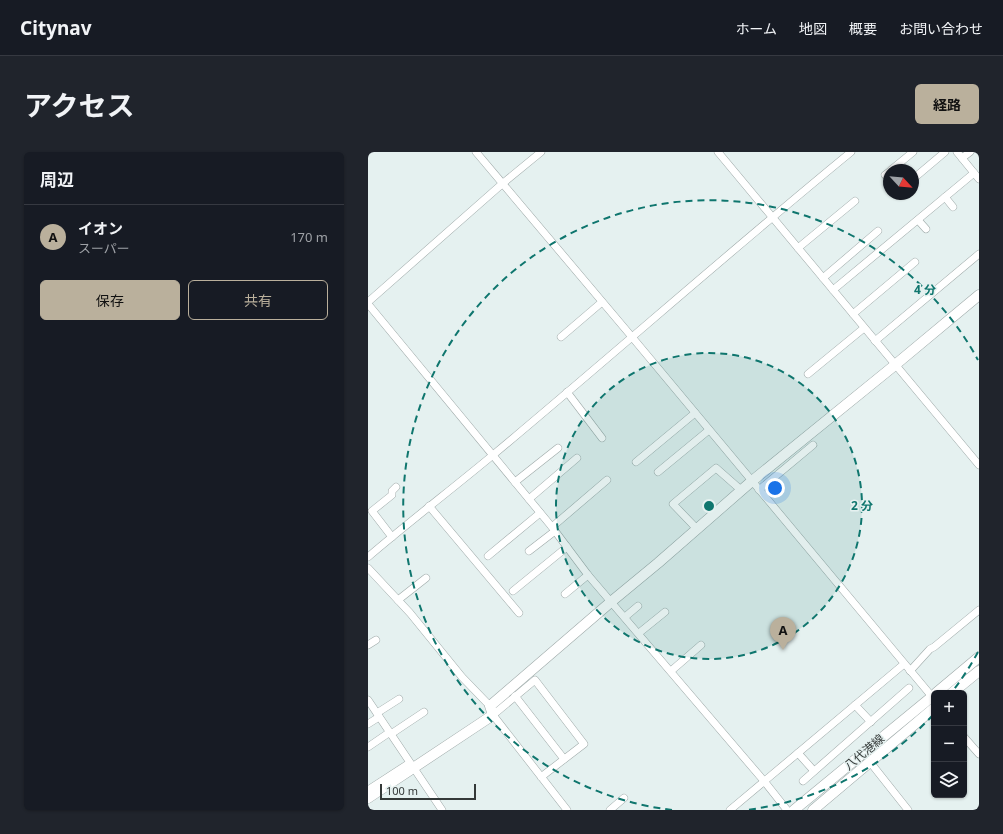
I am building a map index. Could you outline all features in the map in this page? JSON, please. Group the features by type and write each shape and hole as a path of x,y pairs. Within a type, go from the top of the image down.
{"street":[{"path":"476,152 904,664 931,693"},
{"path":"541,152 502,184 368,303 529,499 588,575 612,601 787,810"},
{"path":"718,152 979,465"},
{"path":"368,557 492,455 772,217 851,152"},
{"path":"898,164 913,152"},
{"path":"919,174 945,152"},
{"path":"833,290 946,197 977,176 957,152"},
{"path":"962,158 970,152"},
{"path":"946,197 953,207"},
{"path":"798,248 855,201"},
{"path":"918,220 926,230"},
{"path":"823,278 878,231"},
{"path":"875,341 979,254"},
{"path":"853,314 915,262"},
{"path":"492,710 612,601 741,490 979,295"},
{"path":"561,337 602,302"},
{"path":"808,374 864,328"},
{"path":"566,392 602,438"},
{"path":"636,462 695,413"},
{"path":"658,472 709,430"},
{"path":"759,490 813,445"},
{"path":"515,482 558,448"},
{"path":"529,499 577,458"},
{"path":"697,529 673,504 716,468 741,490"},
{"path":"529,551 607,480"},
{"path":"392,536 372,511 389,500 392,495 392,491 396,487"},
{"path":"429,506 519,613"},
{"path":"488,556 540,513"},
{"path":"513,591 567,547"},
{"path":"368,568 398,600 462,677 492,710 567,810"},
{"path":"564,594 588,575"},
{"path":"398,600 426,578"},
{"path":"625,617 638,606"},
{"path":"910,671 930,649 979,610"},
{"path":"639,633 665,612"},
{"path":"368,645 376,640"},
{"path":"671,671 701,644"},
{"name":"八代港線","path":"941,690 979,657"},
{"path":"730,810 904,664"},
{"path":"956,690 979,671"},
{"path":"368,798 411,766 492,710 515,696 535,680 584,744 541,777"},
{"path":"803,781 909,688"},
{"path":"515,696 564,759"},
{"name":"八代港線","path":"794,810 931,698"},
{"path":"368,724 399,699"},
{"path":"368,700 442,810"},
{"path":"855,705 871,722"},
{"name":"八代港線","path":"813,810 931,711"},
{"path":"368,747 424,712"},
{"path":"967,740 979,754"},
{"path":"798,752 814,771"},
{"path":"870,762 908,810"},
{"path":"368,790 411,766"},
{"path":"610,810 624,798"}],"place":[{"name":"イオン","path":"783,650"}]}
